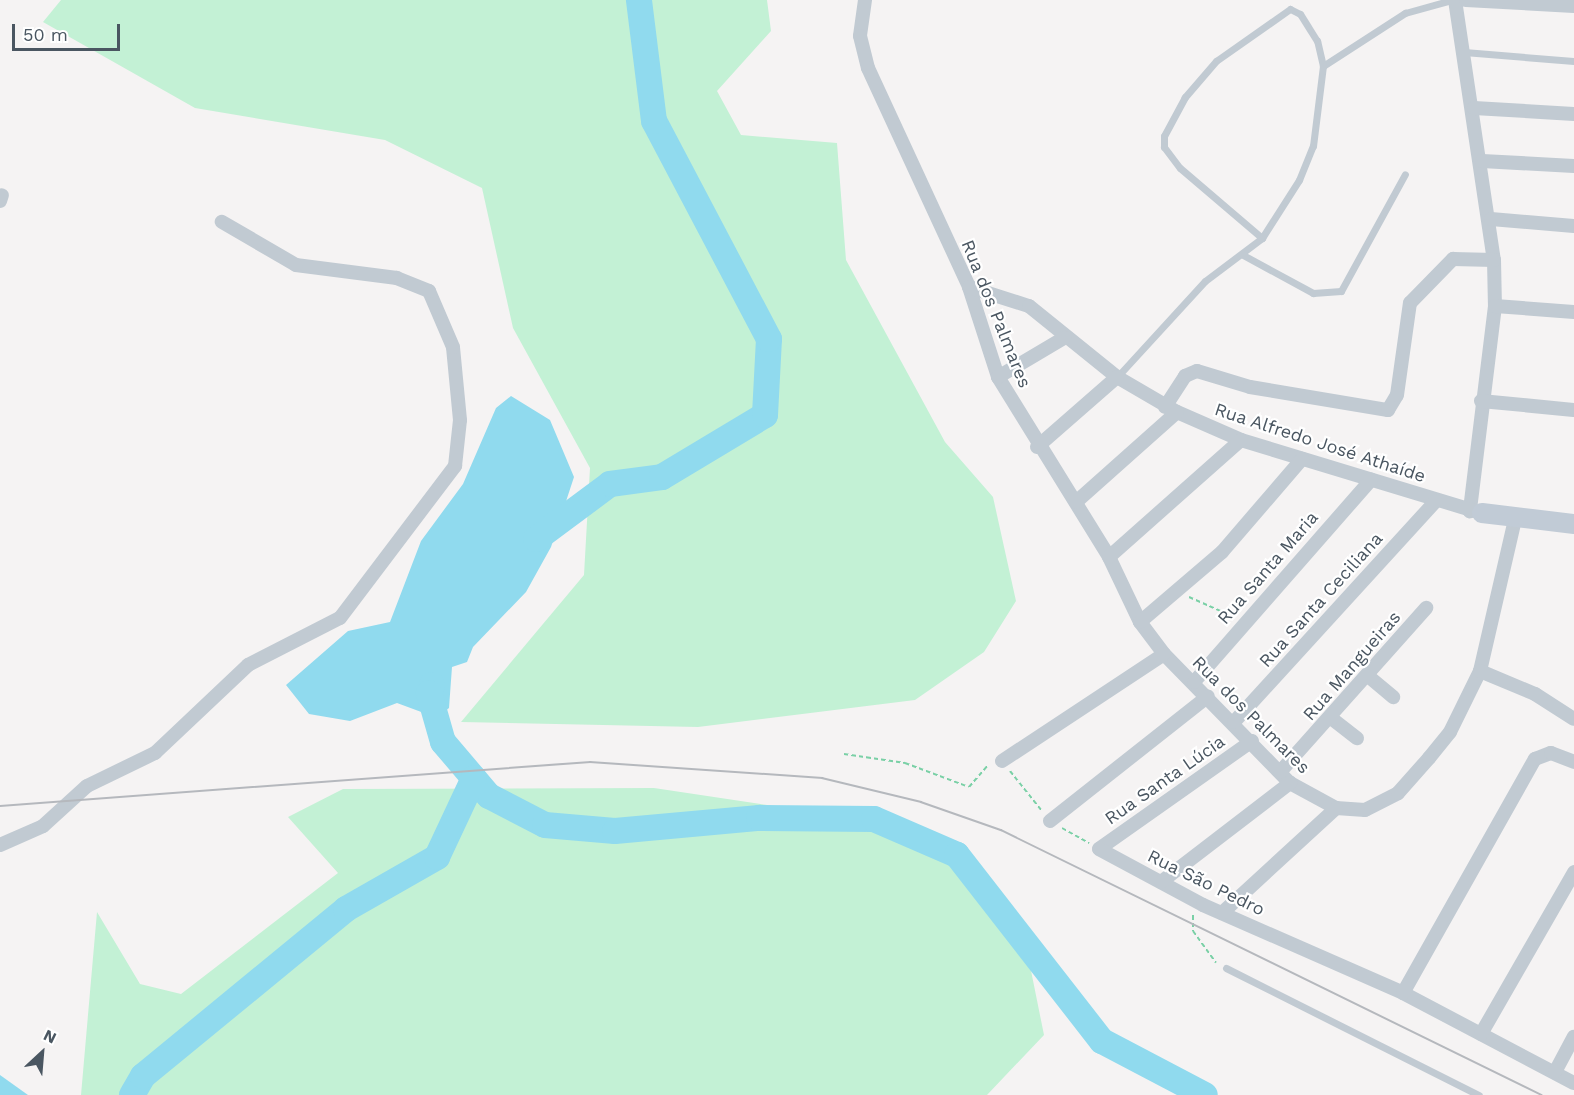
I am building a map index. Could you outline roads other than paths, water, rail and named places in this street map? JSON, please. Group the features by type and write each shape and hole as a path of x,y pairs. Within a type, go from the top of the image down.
{"street":[{"name":"Rua dos Palmares","path":"865,0 860,36 868,68 969,288 998,377 1038,447 1076,502 1109,558 1140,622 1164,654 1234,722 1290,783 1336,808 1365,810 1398,793 1450,732 1480,671 1515,519"},
{"path":"1453,0 1474,108 1491,219 1494,260 1495,306 1481,401 1476,512 1515,519 1574,524"},
{"path":"1466,0 1574,6"},
{"path":"1474,108 1574,114"},
{"path":"1482,161 1574,166"},
{"path":"1491,219 1574,226"},
{"path":"0,845 43,826 87,786 155,753 248,665 335,623 455,465 460,420 453,347 429,291 398,278 296,265 222,222"},
{"path":"1076,502 1171,410 1185,376 1197,371 1250,387 1388,410 1396,395 1410,303 1453,259 1494,260"},
{"name":"Rua Alfredo José Athaíde","path":"969,288 1029,306 1064,338 1117,377 1171,410 1241,440 1476,512"},
{"path":"1495,306 1574,312"},
{"path":"998,377 1064,338"},
{"path":"1038,447 1117,377"},
{"path":"1481,401 1574,410"},
{"path":"1109,558 1241,440"},
{"path":"1140,622 1178,593 1249,523 1302,459"},
{"name":"Rua Santa Maria","path":"1194,682 1244,621 1371,480"},
{"name":"Rua Santa Ceciliana","path":"1234,722 1436,501"},
{"name":"Rua Mangueiras","path":"1280,772 1331,718 1426,608"},
{"name":"Rua dos Palmares","path":"1002,761 1164,654"},
{"path":"1480,671 1535,694 1574,719"},
{"path":"1368,676 1393,698"},
{"path":"1050,821 1208,696"},
{"path":"1331,718 1357,738"},
{"name":"Rua Santa Lúcia","path":"1099,849 1252,741"},
{"path":"1403,993 1535,759 1551,753 1574,762"},
{"path":"1161,882 1290,783"},
{"path":"1222,913 1336,808"},
{"name":"Rua São Pedro","path":"1099,849 1203,905 1403,993 1574,1083"},
{"path":"1481,1034 1574,872"},
{"path":"1555,1072 1574,1037"}],"lane":[{"path":"1323,66 1405,14 1453,0"},
{"path":"1117,377 1205,281 1243,255 1262,238 1288,203 1313,146 1323,66 1322,51 1300,14 1280,11 1216,61 1185,97 1164,136 1164,147 1180,168 1262,238"},
{"path":"1464,52 1574,60"},
{"path":"1243,255 1313,293 1341,291 1405,174"},
{"path":"1226,968 1479,1095"}],"water":[{"path":"511,396 550,420 574,477 551,547 526,592 473,647 467,662 452,667 449,708 428,724 424,713 397,703 350,721 309,714 286,685 348,631 390,622 421,541 463,484 496,408"},
{"path":"0,1075 28,1095 0,1095"}],"waterway":[{"path":"536,539 610,484 662,477 765,415 769,339 654,121 639,0"},
{"path":"432,685 429,693 443,742 489,796 545,825 615,831 759,818 874,819 957,855 1102,1041 1205,1095"},
{"path":"132,1095 143,1076 346,909 437,857 474,778"}],"tram line":[{"path":"0,806 590,762 822,778 921,802 1001,830 1542,1095"}]}
